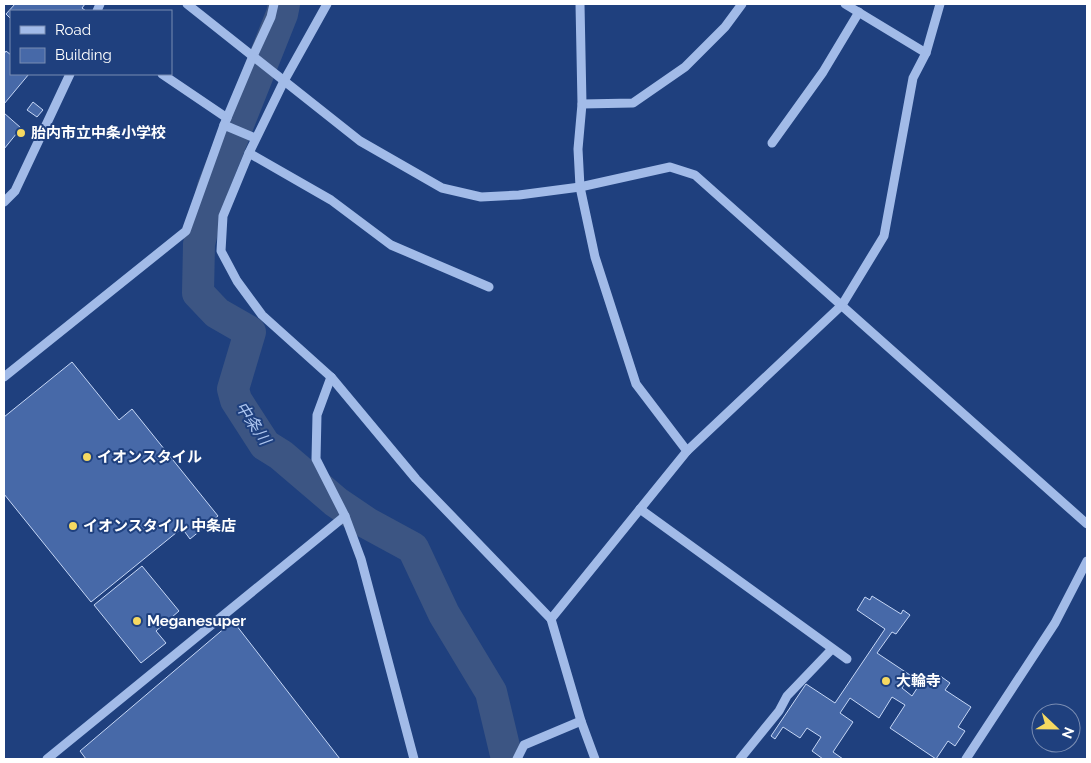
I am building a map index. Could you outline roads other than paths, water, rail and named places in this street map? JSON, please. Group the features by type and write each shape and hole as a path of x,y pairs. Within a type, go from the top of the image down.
{"street":[{"path":"187,4 360,141 442,188 481,197 519,195 580,187 670,167 695,175 1087,524"},
{"path":"4,376 186,231 226,121 252,56 271,17 274,4"},
{"path":"326,4 255,138 223,216 221,251 237,281 262,315 332,377 416,479 551,619 595,759"},
{"path":"580,4 582,104 578,149 580,187 595,257 636,384 687,451"},
{"path":"582,104 633,102 685,67 725,27 742,4"},
{"path":"845,4 926,53"},
{"path":"551,619 687,451 842,305 884,236 914,78 926,53 940,4"},
{"path":"772,143 823,72 859,12"},
{"path":"4,202 15,191 70,75"},
{"path":"163,75 226,121 255,138"},
{"path":"249,153 331,200 391,246 488,287"},
{"path":"332,377 317,415 316,459 345,516 361,559 414,759"},
{"path":"640,509 847,659"},
{"path":"47,759 345,516"},
{"path":"966,759 1055,623 1087,561"},
{"path":"740,759 780,711 787,696 832,649"},
{"path":"517,759 524,745 582,722"}],"waterway":[{"name":"中条川","path":"284,4 282,14 213,187 199,244 198,293 217,313 250,332 233,389 236,400 265,445 281,455 336,502 367,523 413,548 444,614 491,692 507,759"}],"place":[{"name":"胎内市立中条小学校","path":"21,133"},
{"name":"イオンスタイル","path":"87,457"},
{"name":"イオンスタイル 中条店","path":"73,526"},
{"name":"Meganesuper","path":"137,621"},
{"name":"大輪寺","path":"886,681"}]}
